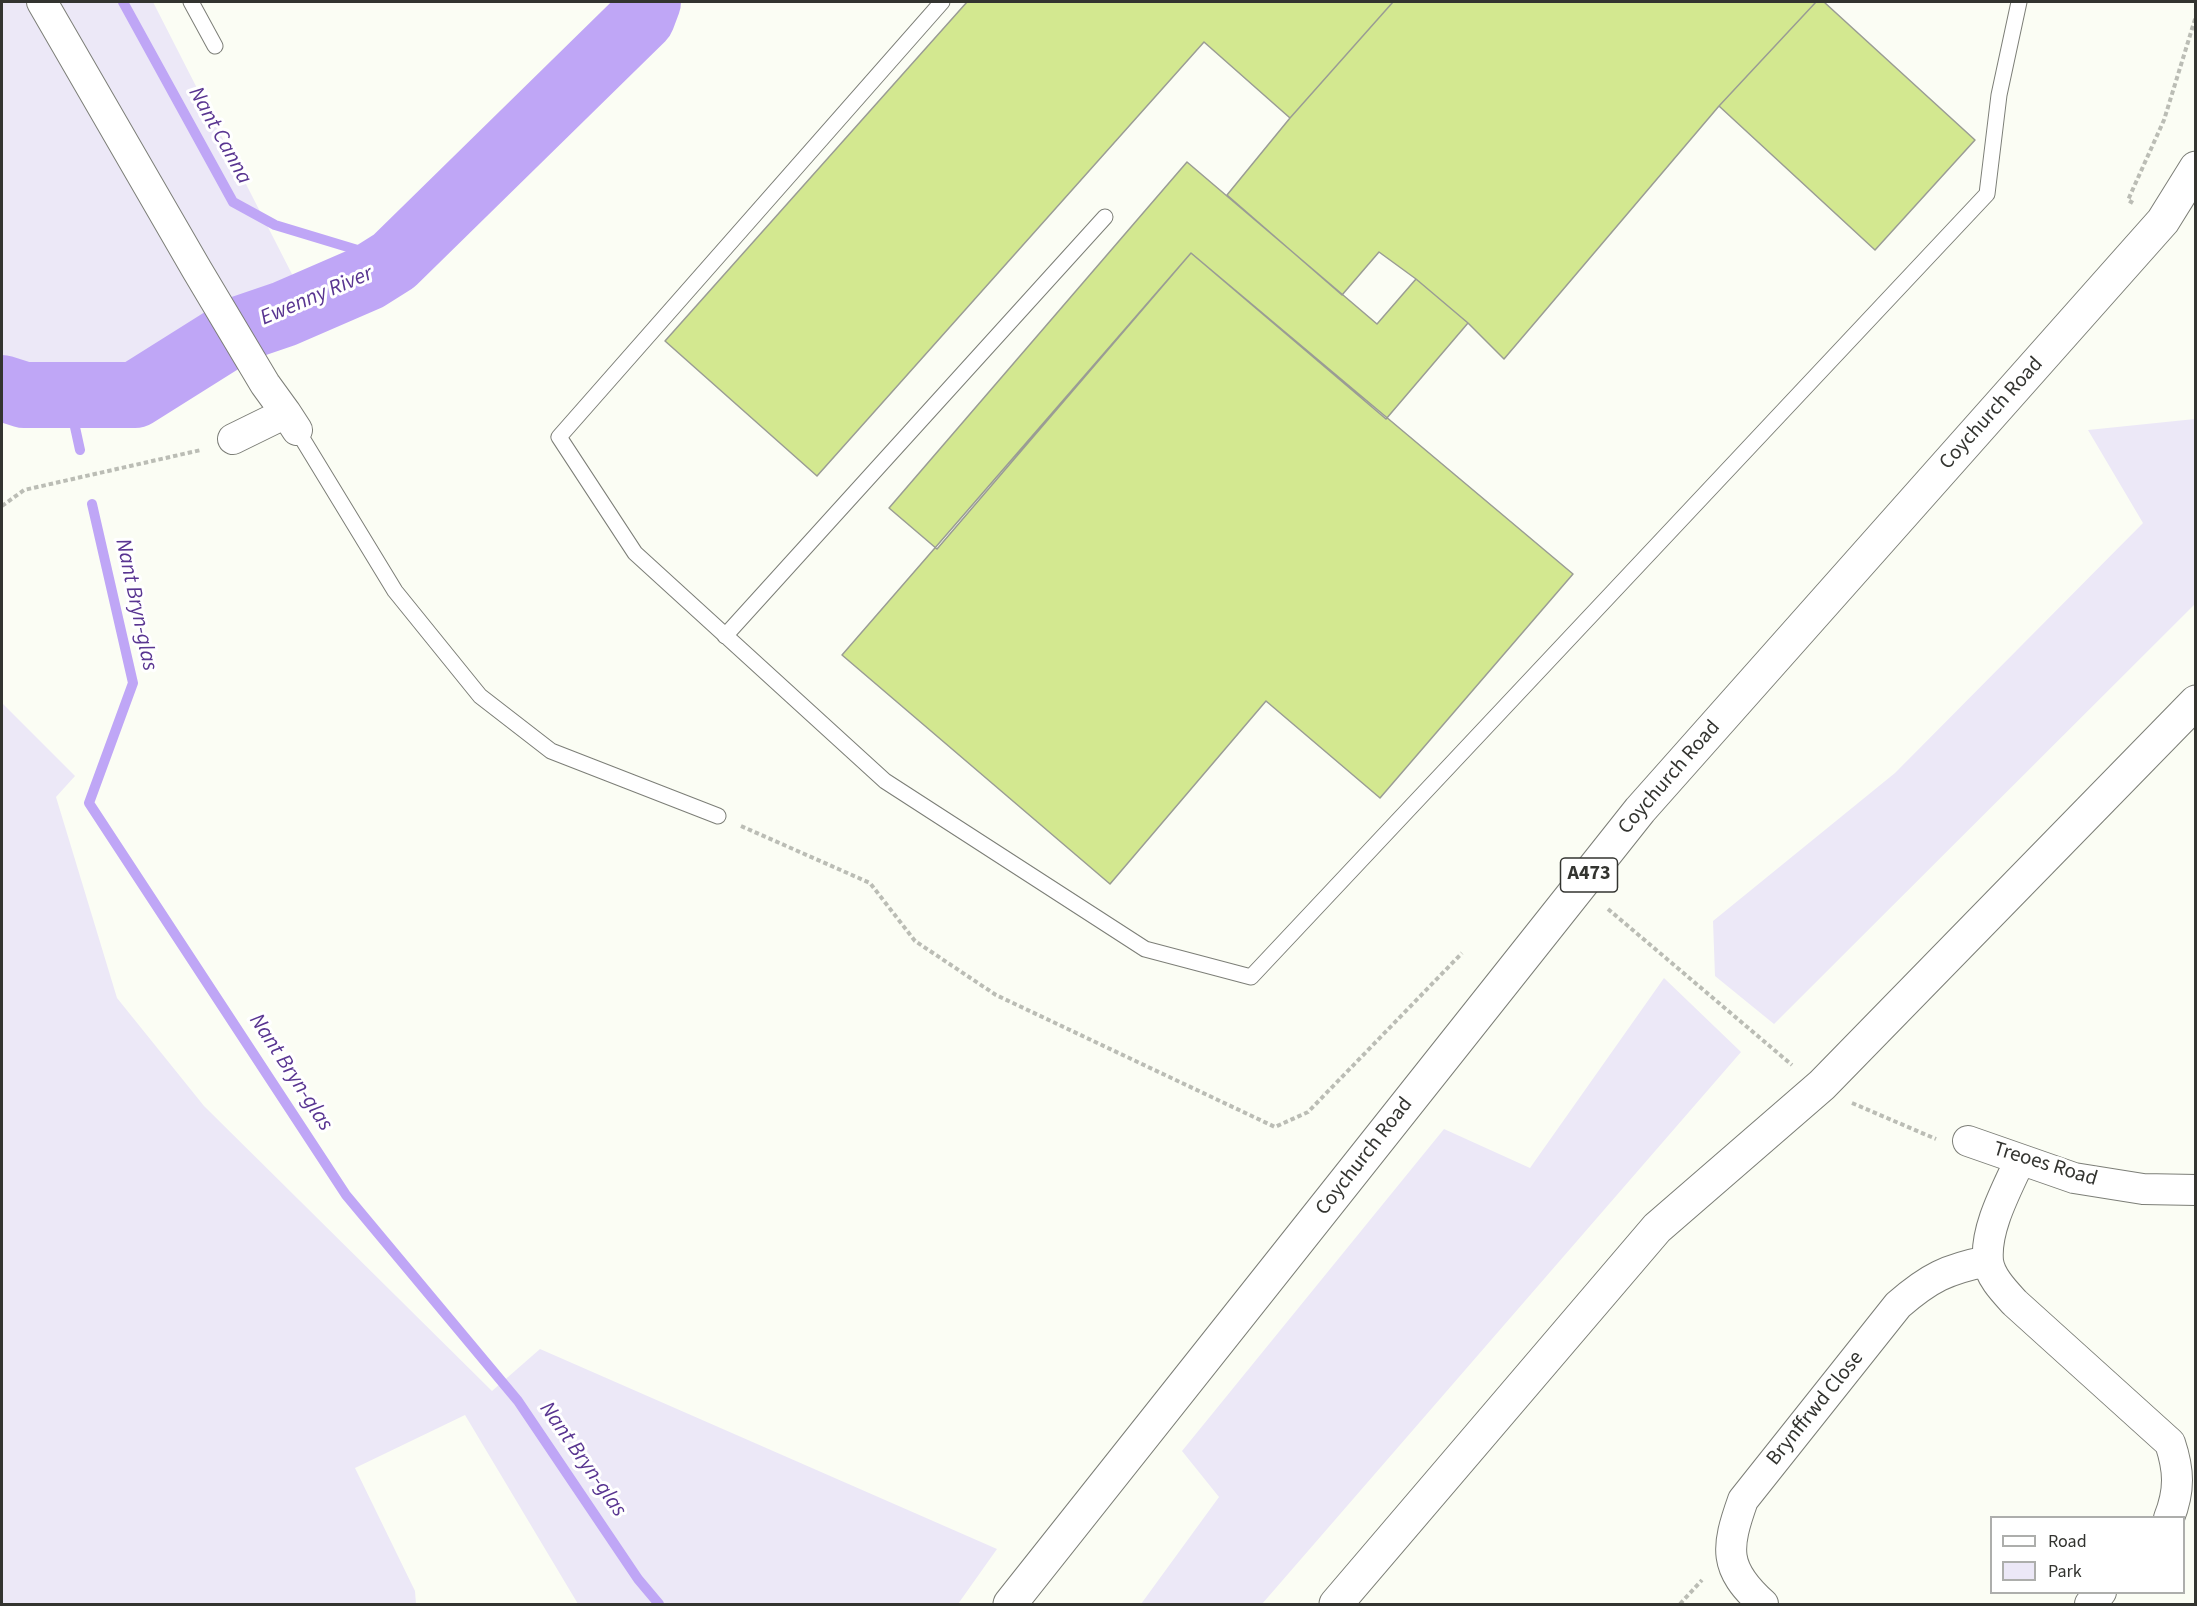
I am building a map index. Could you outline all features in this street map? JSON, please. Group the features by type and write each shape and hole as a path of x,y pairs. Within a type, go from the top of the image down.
{"main road":[{"name":"Coychurch Road","path":"1010,1605 1640,810 2163,221 2196,168"},
{"path":"1336,1605 1657,1228 1822,1085 2196,702"}],"street":[{"path":"42,2 197,270 265,384 292,422 233,439"},
{"name":"Treoes Road","path":"1956,1142 2074,1178 2143,1190 2196,1190"},
{"path":"2020,1160 1994,1216 1988,1261 1998,1285 2170,1443 2178,1468 2177,1497 2170,1516"},
{"name":"Brynffrwd Close","path":"1762,1605 1746,1589 1731,1561 1729,1550 1732,1530 1743,1500 1898,1305 1925,1282 1952,1268 1988,1261"}],"lane":[{"path":"191,2 215,46"},
{"path":"942,2 559,437 635,553 885,782 1145,950 1251,977 1987,194 1999,95 2019,2"},
{"path":"725,636 1105,217"},
{"path":"292,422 395,591 480,696 551,751 718,816"}],"path":[{"path":"2163,221 2128,200 2164,120 2196,16"},
{"path":"2,506 24,490 182,456 233,439"},
{"path":"718,816 870,883 915,941 996,995 1275,1127 1308,1112 1462,953"},
{"path":"1602,903 1797,1069"},
{"path":"1851,1103 1956,1142"},
{"path":"1680,1605 1706,1575"}],"green space":[{"path":"2,2 153,2 296,282 106,381 63,381 2,368"},
{"path":"2195,419 2195,604 1774,1024 1715,976 1713,921 1895,773 2143,523 2088,430"},
{"path":"2,703 75,776 56,797 117,998 204,1106 492,1391 540,1349 997,1549 958,1604 578,1604 465,1415 355,1468 415,1591 416,1604 2,1604"},
{"path":"1664,978 1741,1052 1262,1604 1141,1604 1219,1497 1182,1451 1444,1129 1530,1168"}],"building":[{"path":"967,2 1393,2 1290,118 1204,42 817,476 665,341"},
{"path":"1393,2 1816,2 1719,106 1504,359 1468,323 1416,279 1379,252 1342,295 1227,195 1290,118"},
{"path":"1816,2 1824,2 1975,140 1875,250 1719,106"},
{"path":"1187,162 1377,324 1416,279 1468,323 1386,419 1191,253 937,549 889,508"},
{"path":"1191,253 1573,574 1380,798 1266,701 1110,884 842,655"}],"waterway":[{"name":"Nant Canna","path":"123,2 233,202 275,225 394,261"},
{"name":"Ewenny River","path":"2,388 24,395 135,395 240,329 284,314 367,278 394,261 642,18 648,2"},
{"name":"Nant Bryn-glas","path":"68,395 80,450"},
{"name":"Nant Bryn-glas","path":"92,504 133,683 89,803 346,1195 518,1401 638,1579 659,1604"}]}
